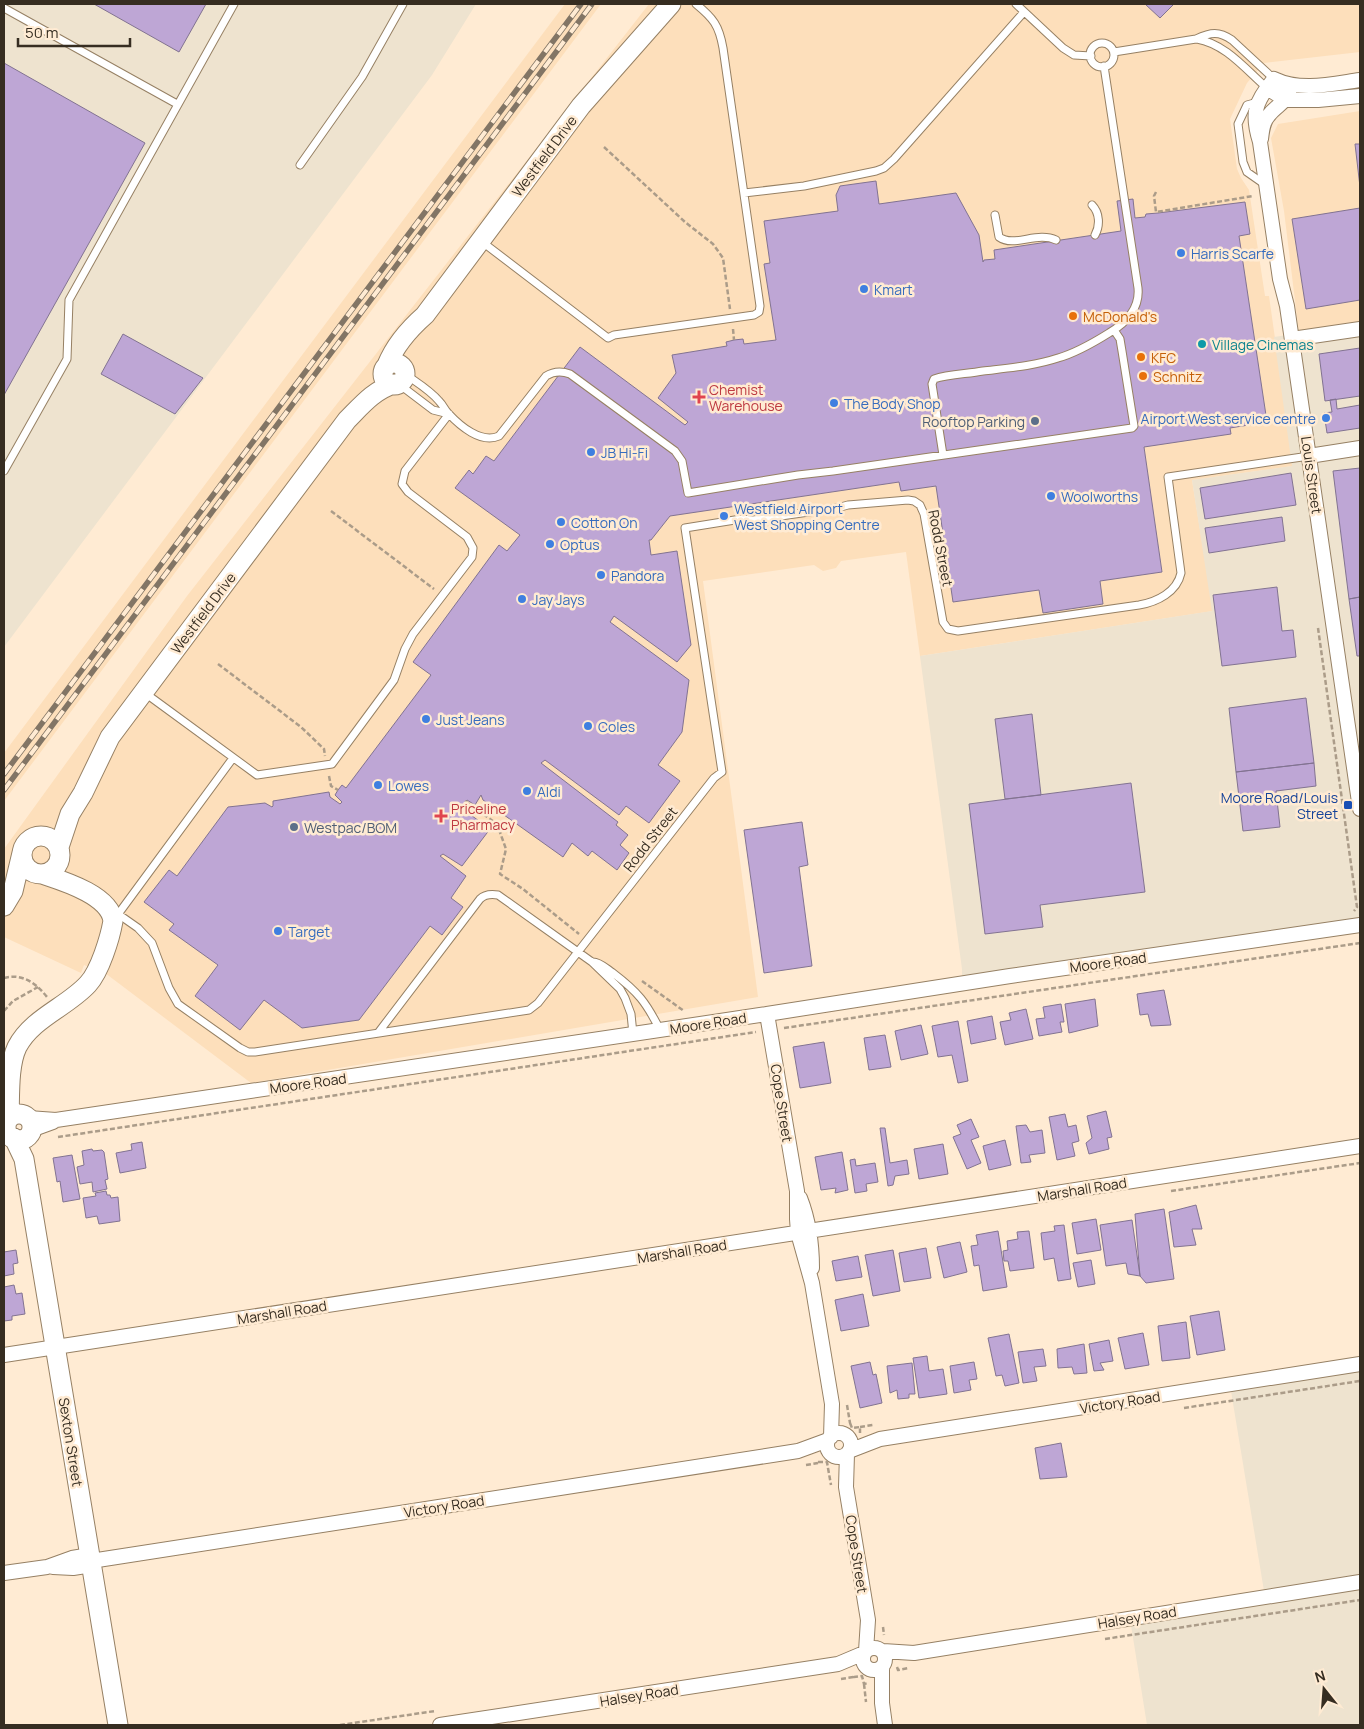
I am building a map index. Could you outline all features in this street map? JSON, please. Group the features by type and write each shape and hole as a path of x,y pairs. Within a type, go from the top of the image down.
{"main road":[{"name":"Westfield Drive","path":"60,850 70,814 83,793 110,737 347,420 353,406 362,393 395,375 392,354 404,336 424,316 581,106 671,4"},
{"name":"Westfield Drive","path":"33,837 56,826 70,814"},
{"path":"8,899 26,842 33,837 43,835 56,841 68,867 89,893"},
{"path":"8,899 42,874 56,867 60,860 60,850"},
{"path":"22,853 23,861 27,868 74,885 89,893 109,909 115,917"},
{"name":"Sexton Street","path":"115,917 94,976 85,988 29,1030 22,1039 14,1056 12,1077 16,1127 24,1159 118,1725"}],"street":[{"path":"1270,84 1315,86 1360,80"},
{"path":"1270,84 1286,100 1318,100 1360,96"},
{"name":"Louis Street","path":"1270,84 1252,103 1260,142 1280,279 1287,306 1360,809"},
{"name":"Louis Street","path":"1260,142 1264,122 1286,100 1291,86"},
{"path":"1292,339 1360,329"},
{"path":"1309,456 1360,448"},
{"path":"1346,714 1360,712"},
{"name":"Moore Road","path":"16,1127 633,1035 1010,976 1360,925"},
{"name":"Cope Street","path":"767,1014 797,1191 796,1219 804,1232 885,1725"},
{"name":"Marshall Road","path":"4,1355 1360,1146"},
{"name":"Victory Road","path":"4,1573 47,1567 72,1558 91,1560 1360,1364"},
{"name":"Halsey Road","path":"440,1725 914,1653 1360,1582"}],"lane":[{"path":"4,471 67,359 69,300 234,4"},
{"path":"300,165 362,76 403,4"},
{"path":"481,240 608,338 614,335 731,319 758,313 760,309 720,35 715,22 696,4"},
{"path":"1016,4 1063,48 1074,55 1091,56"},
{"path":"4,8 178,104"},
{"path":"744,193 804,186 884,168 1024,12"},
{"path":"1114,52 1196,38 1212,32 1225,36 1270,84"},
{"path":"1196,38 1209,41 1224,50 1270,84"},
{"path":"1103,43 1110,46 1114,52 1111,63 1104,66 1097,65 1091,56 1092,48 1103,43"},
{"path":"943,455 932,384 934,379 1050,360 1083,348 1114,330 1127,320 1136,308 1138,295 1104,66"},
{"path":"1252,103 1238,124 1243,162 1247,172 1267,186"},
{"path":"1092,205 1096,209 1099,224 1094,235"},
{"path":"995,215 1001,239 1010,241 1042,236 1056,240"},
{"path":"395,375 439,400 449,414 480,437 494,438 498,436 543,378 555,372 566,373 587,386 675,451 682,461 688,492 1132,428 1134,426 1120,339 1114,330"},
{"path":"395,375 404,388 433,410 449,414"},
{"path":"144,692 257,775 327,766 336,760 394,680 405,649 413,634 472,557 473,548 467,537 402,486 405,471 449,414"},
{"name":"Rodd Street","path":"115,917 138,928 152,943 169,988 178,1004 230,1042 248,1052 528,1010 538,1003 714,778 722,772 685,528 871,502 914,501 920,506 924,514 943,622 948,629 958,631 1139,605 1154,601 1172,591 1181,573 1168,477 1309,456"},
{"path":"115,917 233,758"},
{"path":"378,1034 483,896 492,894 498,896 592,962 620,989 631,1014 633,1035"},
{"path":"592,962 596,962 607,969 636,991 648,1007 660,1030"}],"path":[{"path":"604,147 686,222 713,244 723,258 734,340"},
{"path":"1156,192 1154,196 1156,212 1255,196 1261,215 1271,214"},
{"path":"331,512 443,595"},
{"path":"1317,624 1357,907 1352,913"},
{"path":"218,664 306,732 324,749 331,786 338,790"},
{"path":"465,801 497,824 506,849 500,874 523,889 587,940"},
{"path":"58,1137 1360,943"},
{"path":"4,978 18,977 29,980 38,987 56,1010"},
{"path":"641,981 679,1009 685,1012 690,1011"},
{"path":"4,1011 13,1001 38,987"},
{"path":"1175,1409 1360,1381"},
{"path":"883,1625 884,1635"}],"shaded area":[{"path":"4,4 476,4 432,75 4,647"},
{"path":"565,4 601,4 4,801 4,753"},
{"name":"Westfield Airport West Shopping Centre","path":"649,4 1360,4 1360,52 1264,63 1247,83 1230,119 1237,169 1249,190 1265,296 1269,296 1293,466 1192,480 1213,611 920,656 906,552 841,561 836,568 823,571 814,565 703,581 758,997 251,1083 105,973 84,965 81,973 4,937 4,849 187,596"},
{"path":"1360,111 1360,324 1299,333 1284,211 1271,138 1278,124"},
{"path":"1360,324 1360,925 962,984 962,969 920,656 1212,611 1192,480 1292,466 1274,337"},
{"path":"1360,1364 1360,1725 1147,1725 1130,1619 1265,1597 1230,1385"}],"building":[{"path":"94,4 206,4 179,52"},
{"path":"1145,4 1174,4 1160,18"},
{"path":"4,63 145,143 4,395"},
{"path":"1355,144 1360,144 1360,187"},
{"path":"876,181 879,204 956,193 979,235 983,262 984,260 995,259 994,250 1121,231 1117,201 1133,199 1135,218 1145,217 1146,214 1245,202 1250,234 1239,236 1267,422 1230,428 1231,434 1144,447 1162,572 1100,581 1103,604 1043,613 1039,590 953,602 936,486 901,491 899,482 670,516 651,540 649,540 651,555 677,551 691,645 677,662 614,616 610,622 689,680 682,732 658,765 680,781 649,823 626,806 619,815 545,760 541,763 618,822 616,825 628,835 620,845 629,853 617,870 592,851 588,856 572,843 563,857 483,800 481,795 475,805 467,800 465,802 468,804 464,810 490,829 462,866 443,854 440,856 466,876 451,898 463,907 442,935 430,926 359,1020 302,1028 264,1000 240,1030 195,996 218,965 169,930 174,924 144,902 169,870 177,876 228,807 265,803 272,807 273,801 329,792 330,797 340,804 342,802 335,795 338,790 342,785 346,788 431,675 413,662 499,545 507,551 520,535 455,488 469,470 473,474 486,456 494,461 580,347 685,425 688,422 658,398 676,373 672,355 727,346 726,342 734,340 743,339 744,344 776,340 764,264 770,263 764,221 838,211 836,195 840,186"},
{"path":"1360,208 1360,300 1306,309 1292,219"},
{"path":"123,334 203,378 175,414 101,374"},
{"path":"1360,348 1360,396 1325,401 1319,354"},
{"path":"1336,399 1337,409 1360,405 1360,428 1327,433 1324,413 1332,412 1330,400"},
{"path":"1360,468 1360,597 1349,599 1333,471"},
{"path":"1291,473 1296,505 1205,519 1200,488"},
{"path":"1282,517 1285,541 1209,553 1205,528"},
{"path":"1277,587 1282,631 1293,630 1296,657 1222,666 1213,595"},
{"path":"1360,597 1360,656 1357,656 1349,599"},
{"path":"1306,698 1314,763 1236,772 1229,708"},
{"path":"1032,714 1041,795 1005,799 995,719"},
{"path":"1314,763 1316,786 1276,791 1280,827 1243,831 1236,772"},
{"path":"1131,783 1145,892 1040,905 1043,927 985,934 969,804"},
{"path":"802,822 808,865 799,867 812,966 764,973 744,830"},
{"path":"1164,990 1171,1025 1151,1026 1148,1014 1140,1015 1137,994"},
{"path":"1095,999 1098,1026 1069,1033 1065,1004"},
{"path":"1061,1004 1064,1022 1060,1022 1062,1032 1039,1036 1036,1019 1045,1018 1043,1007"},
{"path":"1026,1009 1033,1039 1005,1045 1000,1022 1011,1020 1009,1013"},
{"path":"992,1016 996,1039 971,1044 967,1021"},
{"path":"958,1021 968,1081 958,1083 952,1055 938,1057 932,1026"},
{"path":"921,1025 928,1054 901,1060 895,1031"},
{"path":"885,1035 891,1067 869,1070 864,1038"},
{"path":"824,1042 831,1083 800,1088 793,1047"},
{"path":"1106,1111 1112,1137 1107,1138 1109,1149 1089,1154 1086,1143 1092,1138 1087,1116"},
{"path":"1065,1114 1068,1127 1076,1125 1079,1141 1072,1143 1075,1156 1057,1160 1049,1117"},
{"path":"971,1119 979,1137 971,1140 981,1163 967,1169 953,1137 961,1134 957,1125"},
{"path":"1026,1125 1030,1132 1042,1130 1045,1153 1029,1155 1031,1162 1021,1163 1016,1126"},
{"path":"880,1128 885,1128 890,1163 907,1160 909,1174 895,1176 893,1185 888,1186"},
{"path":"1005,1140 1011,1165 989,1170 983,1146"},
{"path":"142,1142 146,1168 120,1173 116,1153 132,1150 131,1144"},
{"path":"943,1144 948,1174 919,1179 914,1149"},
{"path":"92,1149 93,1151 102,1150 104,1152 108,1179 105,1180 107,1189 93,1192 92,1182 80,1184 77,1167 84,1165 82,1151"},
{"path":"842,1152 848,1190 835,1193 836,1188 821,1190 815,1157"},
{"path":"72,1155 80,1199 63,1202 60,1181 57,1182 53,1158"},
{"path":"855,1159 856,1166 875,1163 878,1182 866,1184 867,1191 855,1193 850,1160"},
{"path":"106,1191 107,1195 110,1195 111,1198 118,1197 120,1221 99,1224 97,1216 86,1218 83,1198 96,1196 95,1193"},
{"path":"1196,1205 1202,1229 1192,1229 1196,1245 1174,1247 1169,1212"},
{"path":"1164,1209 1174,1279 1146,1283 1140,1276 1135,1214"},
{"path":"1096,1219 1101,1250 1077,1254 1072,1223"},
{"path":"1132,1220 1140,1276 1128,1274 1126,1263 1106,1266 1100,1225"},
{"path":"1064,1225 1071,1279 1058,1281 1054,1258 1044,1260 1041,1233 1055,1231 1054,1226"},
{"path":"998,1231 1007,1287 983,1291 979,1265 974,1266 971,1246 978,1245 976,1235"},
{"path":"1029,1231 1034,1268 1010,1271 1008,1261 1004,1261 1003,1251 1008,1250 1007,1241 1018,1239 1017,1232"},
{"path":"960,1242 967,1272 944,1278 937,1247"},
{"path":"926,1248 931,1278 904,1282 899,1253"},
{"path":"16,1250 18,1263 13,1264 14,1274 4,1276 4,1252"},
{"path":"893,1250 900,1291 873,1296 865,1255"},
{"path":"858,1256 862,1277 836,1281 832,1261"},
{"path":"1091,1260 1095,1284 1078,1287 1073,1263"},
{"path":"14,1285 16,1294 22,1293 25,1314 12,1316 12,1320 4,1321 4,1287"},
{"path":"863,1294 869,1326 841,1331 835,1300"},
{"path":"1219,1311 1225,1350 1197,1355 1190,1316"},
{"path":"1186,1322 1190,1358 1162,1361 1158,1326"},
{"path":"1143,1333 1149,1365 1125,1369 1118,1338"},
{"path":"1009,1334 1019,1383 1005,1386 1002,1375 996,1376 988,1338"},
{"path":"1109,1340 1113,1361 1100,1363 1104,1370 1094,1371 1089,1344"},
{"path":"1084,1344 1087,1373 1074,1374 1072,1367 1058,1368 1057,1349"},
{"path":"1043,1349 1046,1366 1034,1367 1037,1381 1023,1383 1018,1352"},
{"path":"927,1356 929,1371 943,1369 947,1394 919,1398 913,1358"},
{"path":"870,1362 873,1375 876,1374 882,1403 860,1408 851,1366"},
{"path":"974,1362 977,1379 969,1380 971,1390 954,1393 950,1366"},
{"path":"912,1363 915,1394 909,1394 909,1398 898,1399 897,1390 890,1393 887,1366"},
{"path":"1061,1443 1067,1477 1040,1479 1035,1448"}],"railway":[{"path":"4,774 581,4"},
{"path":"4,790 592,4"}],"place":[{"name":"Harris Scarfe","path":"1181,253"},
{"name":"Kmart","path":"864,289"},
{"name":"McDonald's","path":"1073,316"},
{"name":"Village Cinemas","path":"1202,344"},
{"name":"KFC","path":"1141,357"},
{"name":"Schnitz","path":"1143,376"},
{"name":"Chemist Warehouse","path":"699,397"},
{"name":"The Body Shop","path":"834,403"},
{"name":"Airport West service centre","path":"1326,418"},
{"name":"Rooftop Parking","path":"1035,421"},
{"name":"JB Hi-Fi","path":"591,452"},
{"name":"Woolworths","path":"1051,496"},
{"name":"Westfield Airport West Shopping Centre","path":"724,516"},
{"name":"Cotton On","path":"561,522"},
{"name":"Optus","path":"550,544"},
{"name":"Pandora","path":"601,575"},
{"name":"Jay Jays","path":"522,599"},
{"name":"Just Jeans","path":"426,719"},
{"name":"Coles","path":"588,726"},
{"name":"Lowes","path":"378,785"},
{"name":"Aldi","path":"527,791"},
{"name":"Moore Road/Louis Street","path":"1348,805"},
{"name":"Priceline Pharmacy","path":"441,816"},
{"name":"Westpac/BOM","path":"294,827"},
{"name":"Target","path":"278,931"}]}
